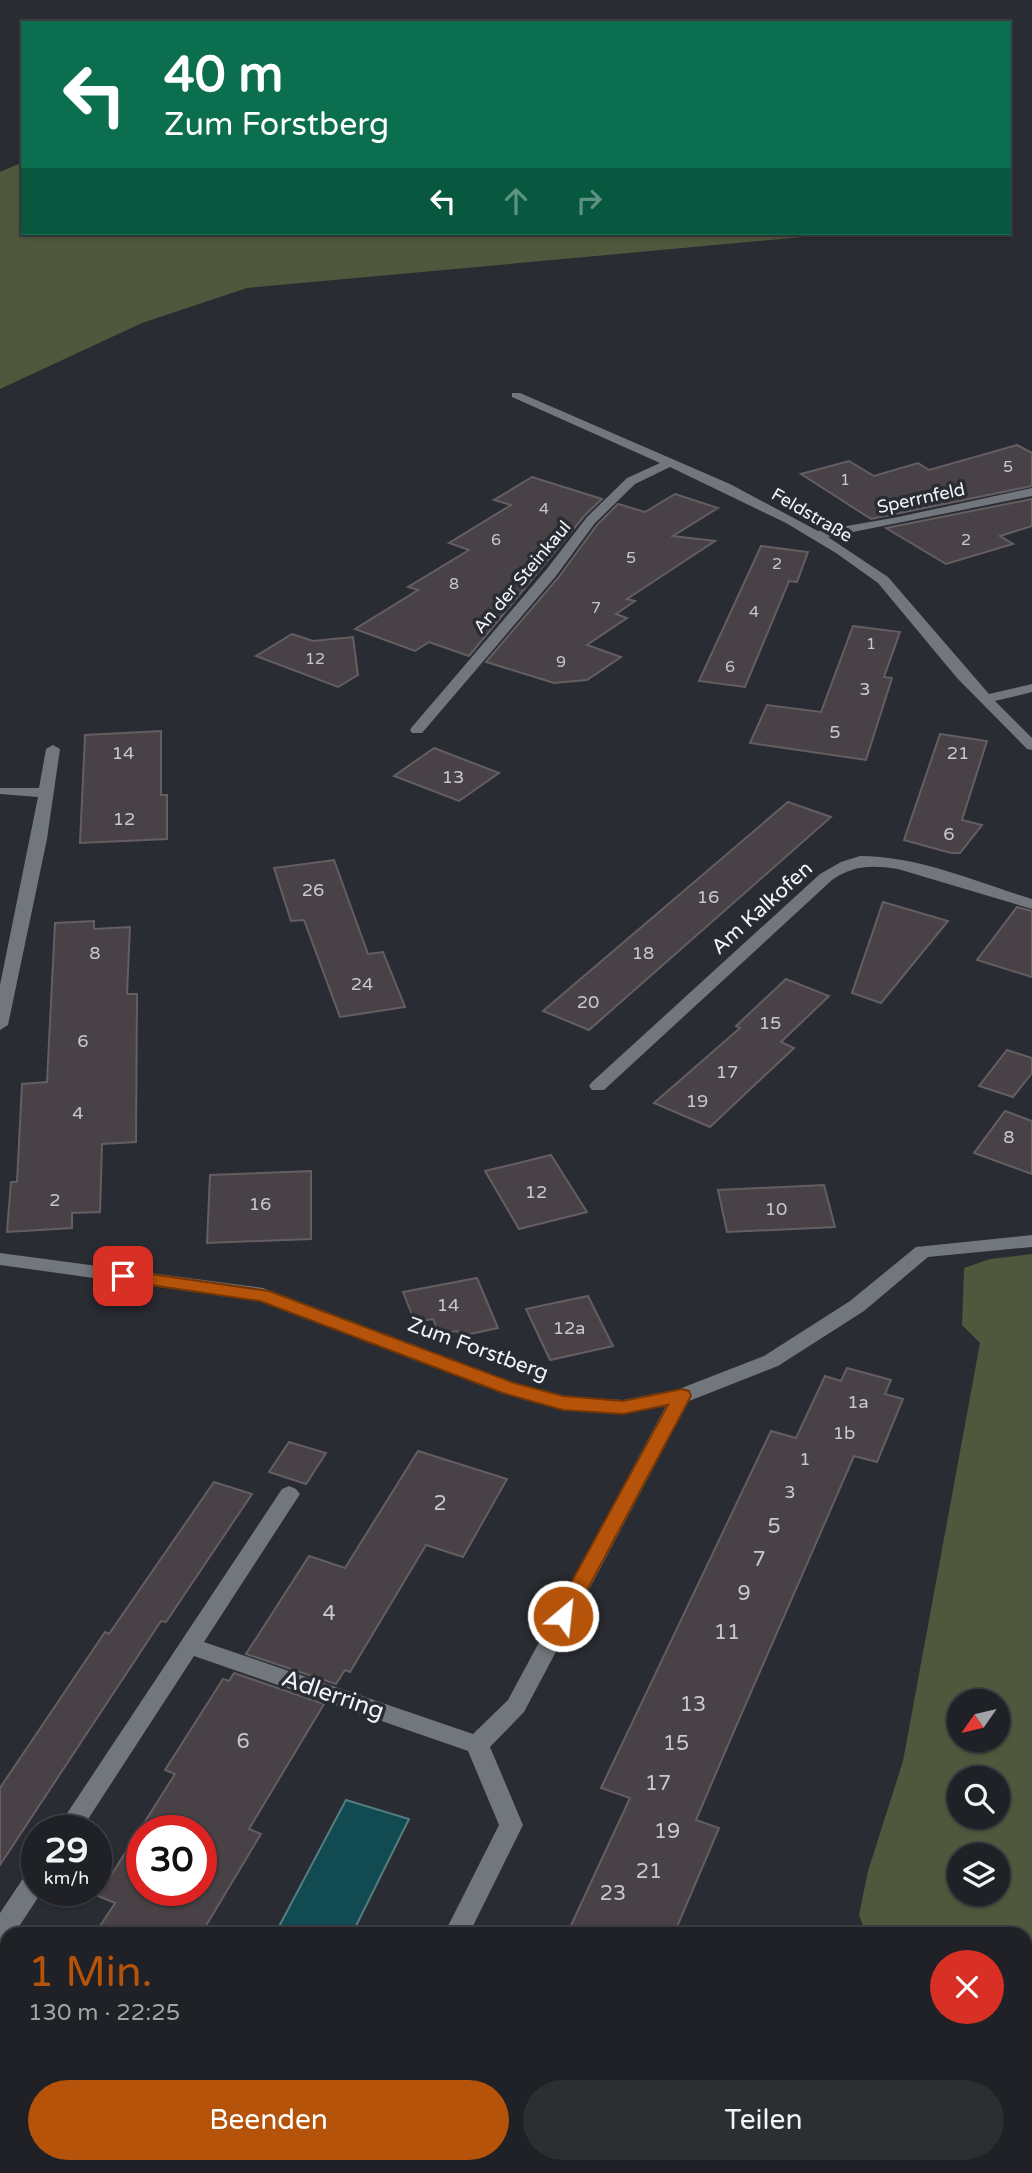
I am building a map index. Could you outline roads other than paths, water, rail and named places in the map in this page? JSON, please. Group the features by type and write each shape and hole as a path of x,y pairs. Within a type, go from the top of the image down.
{"street":[{"name":"Feldstraße","path":"516,395 667,464 726,487 817,535 883,580 903,601 945,656 1032,746"},
{"name":"An der Steinkaul","path":"417,730 551,573 591,520 631,481 667,464"},
{"name":"Sperrnfeld","path":"817,535 898,521 1032,492"},
{"path":"985,699 1032,688"},
{"path":"0,1025 53,749"},
{"path":"4,792 46,793"},
{"name":"Am Kalkofen","path":"598,1086 826,877 841,868 859,861 898,864 1032,904"},
{"name":"Zum Forstberg","path":"0,1259 263,1296 509,1388 563,1403 623,1407 682,1396 771,1361 857,1306 923,1251 1032,1241"},
{"path":"460,1927 511,1825 477,1745 516,1706 682,1396"},
{"path":"78,1815 289,1494"},
{"name":"Adlerring","path":"190,1646 477,1745"},
{"path":"5,1927 21,1902"}],"water":[{"path":"346,1800 409,1819 355,1927 279,1927"}]}
